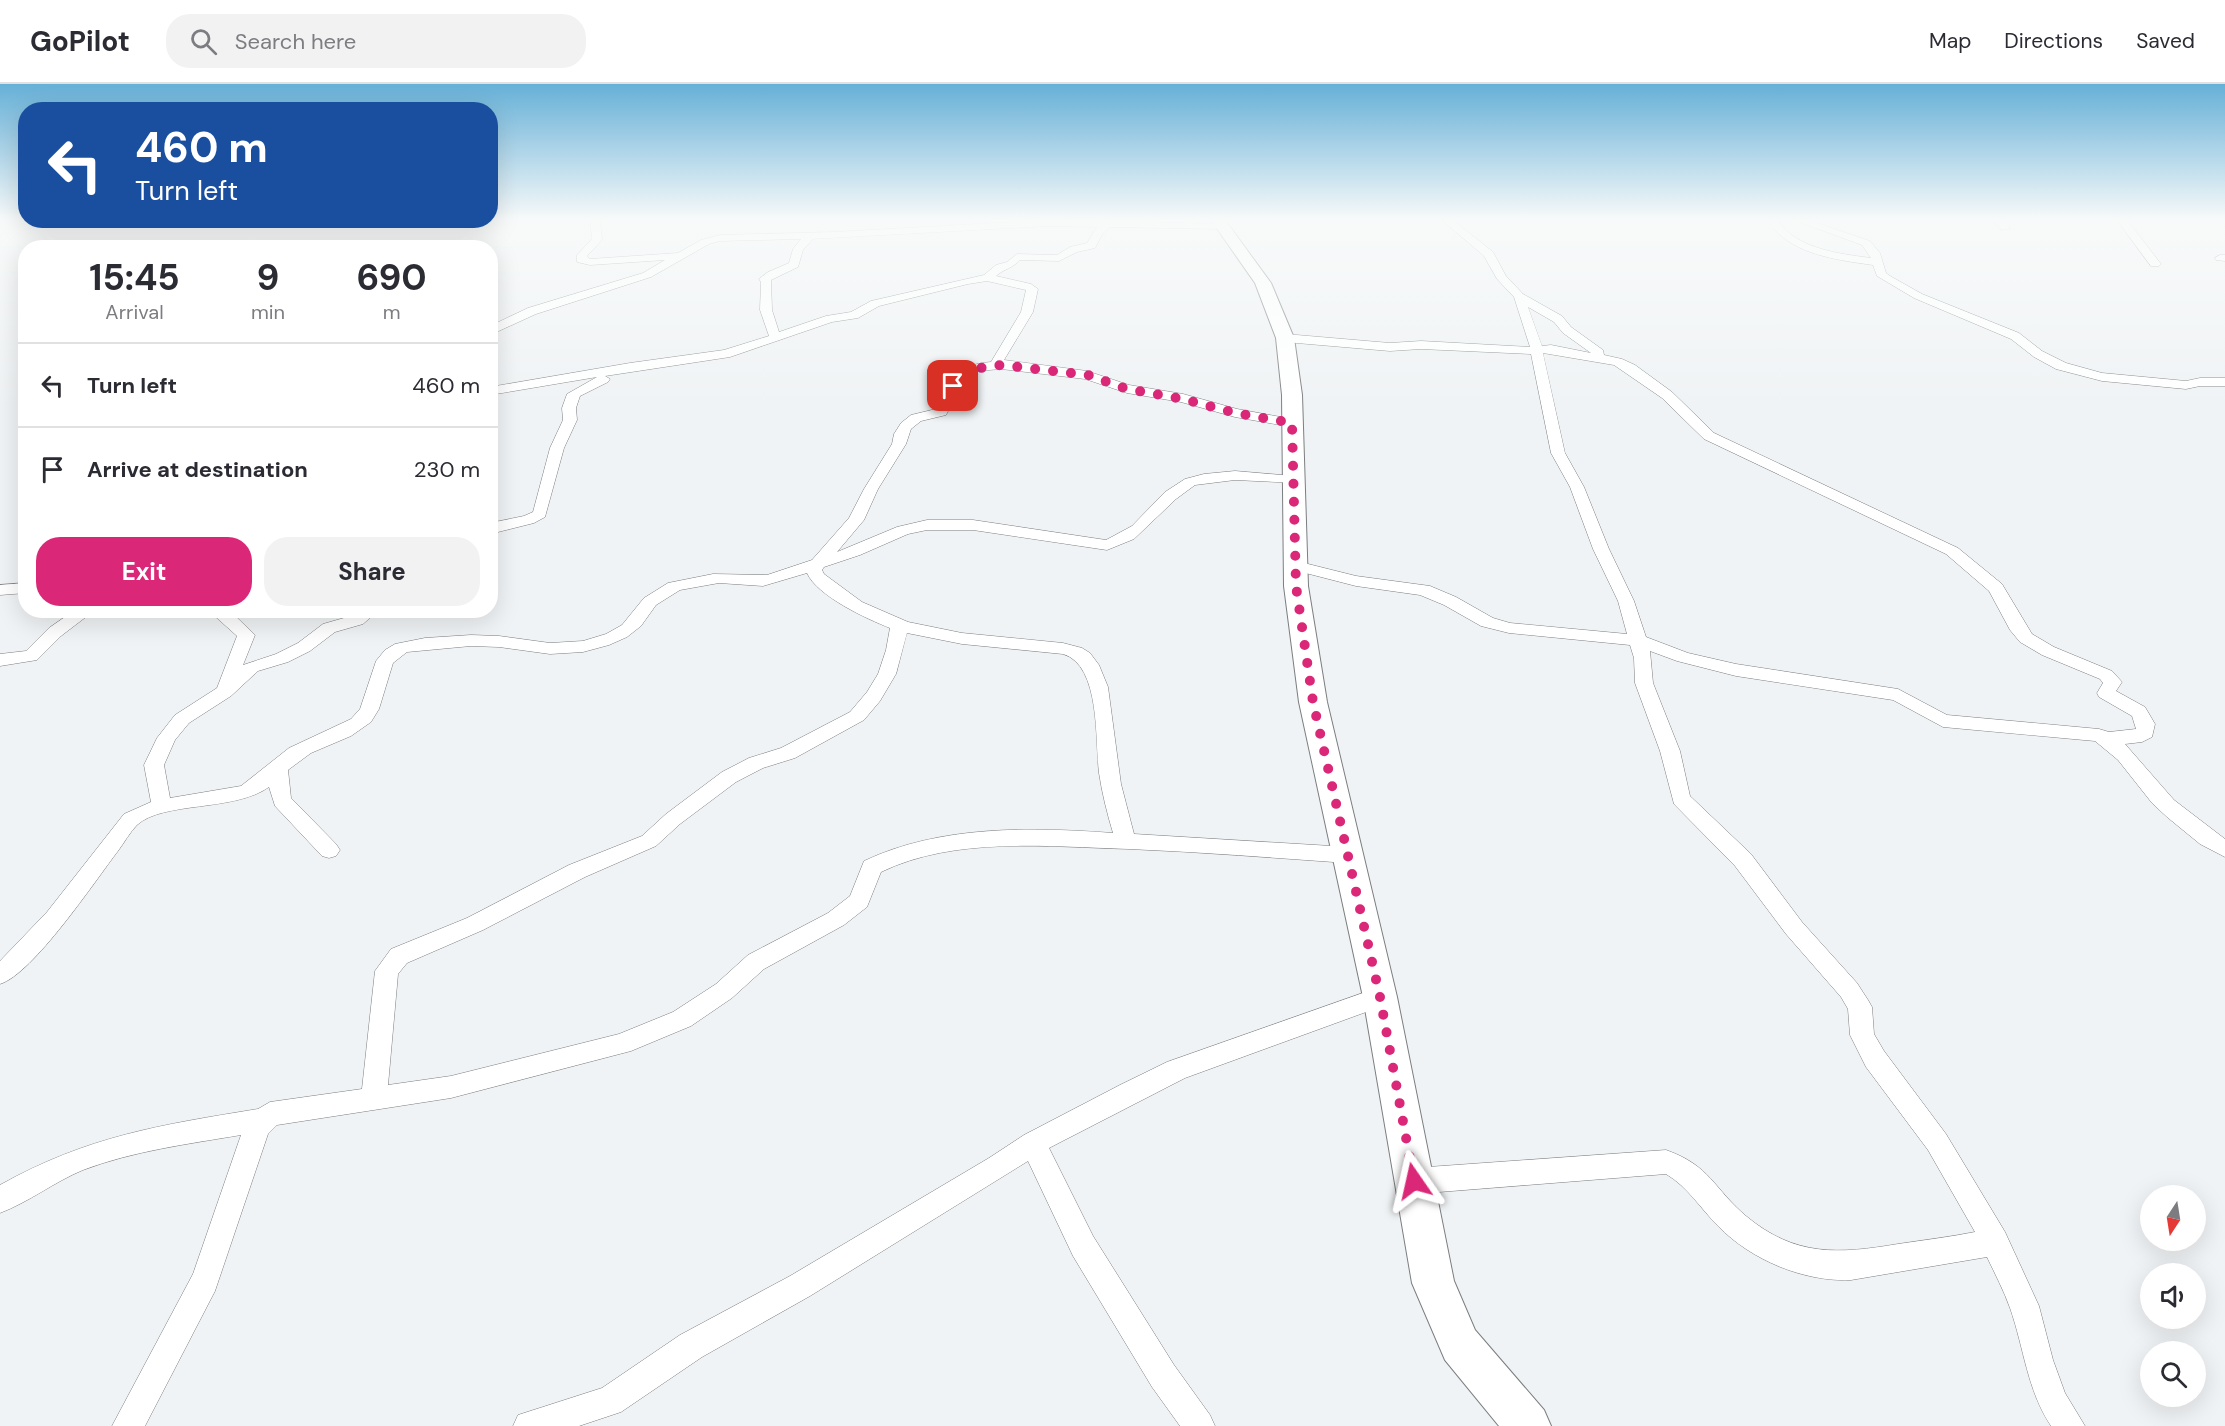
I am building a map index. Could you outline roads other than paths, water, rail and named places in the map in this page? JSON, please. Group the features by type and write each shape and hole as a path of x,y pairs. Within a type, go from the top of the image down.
{"main road":[{"path":"1263,283 1285,338 1292,423 1296,586 1313,702 1380,997 1433,1283 1460,1345 1528,1426"}],"street":[{"path":"498,327 532,310 566,302 623,283"},
{"path":"765,283 764,305 767,320 776,338"},
{"path":"498,390 630,367 719,356 830,319 854,315 875,303 965,283"},
{"path":"1001,365 996,361 1028,312 1032,289 1011,283"},
{"path":"1506,283 1519,296 1558,319 1581,341 1608,359"},
{"path":"1894,283 1918,296 2015,336 2038,354 2061,366 2102,377 2130,378 2179,385 2225,382"},
{"path":"1519,296 1536,350 1558,453 1576,487 1600,549 1626,601 1642,658 1644,683 1670,751 1681,799 1743,860 1794,928 1849,990 1860,1007 1862,1035 1875,1059 1937,1142 1995,1242 2024,1305 2038,1360 2053,1402 2069,1426"},
{"path":"1285,338 1390,347 1421,345 1536,350 1551,348 1608,359 1630,368 1661,390 1709,436 1952,551 1996,588 2019,630 2026,638 2048,651 2110,678 2113,681 2106,693 2131,705 2141,714 2146,725 2145,732 2135,737 2107,739"},
{"path":"1127,843 1118,819 1112,792 1105,729 1095,677 1090,663 1081,654 1068,650 922,632 899,625 852,604 826,585 816,576 814,570 856,520 871,489 899,444 906,426 916,418 941,412 953,386 967,370 1001,365 1088,375 1127,389 1292,423"},
{"path":"498,525 530,519 540,514 557,448 570,420 569,408 575,392 630,367"},
{"path":"0,975 56,918 121,829 142,812 246,792 257,787 303,748 355,726 365,717 371,706 382,663 401,648 422,644 487,641 564,649 594,644 613,638 628,628 659,594 679,585 723,578 757,583 854,552 903,530 927,525 973,525 1107,545 1126,538 1180,486 1196,480 1241,476 1294,480"},
{"path":"1296,566 1356,580 1424,590 1487,622 1509,628 1636,640 1683,657 1736,670 1898,695 1943,721 2090,732 2115,743 2158,797 2180,818 2225,849"},
{"path":"0,590 18,589"},
{"path":"0,660 31,656 55,632 75,618"},
{"path":"224,692 246,635 229,618"},
{"path":"163,807 154,765 163,747 188,713 224,692 252,667 282,658 304,647 329,628 360,618"},
{"path":"374,1098 387,971 399,956 475,924 577,871 649,841 673,819 729,777 756,763 788,753 857,716 888,671 897,649 899,625"},
{"path":"278,768 278,785 282,801 329,850"},
{"path":"0,1200 51,1172 87,1156 168,1136 262,1120 270,1114 451,1087 622,1044 682,1019 724,991 756,962 850,909 859,901 872,867 894,856 1022,836 1348,855"},
{"path":"529,1426 610,1401 691,1346 800,1286 998,1167 1033,1143 1176,1070 1380,997"},
{"path":"128,1426 205,1281 262,1120"},
{"path":"1033,1143 1083,1246 1163,1376 1199,1426"},
{"path":"1414,1181 1666,1162 1680,1166 1691,1174 1720,1211 1752,1238 1794,1258 1824,1265 1863,1264 1995,1242"}]}
